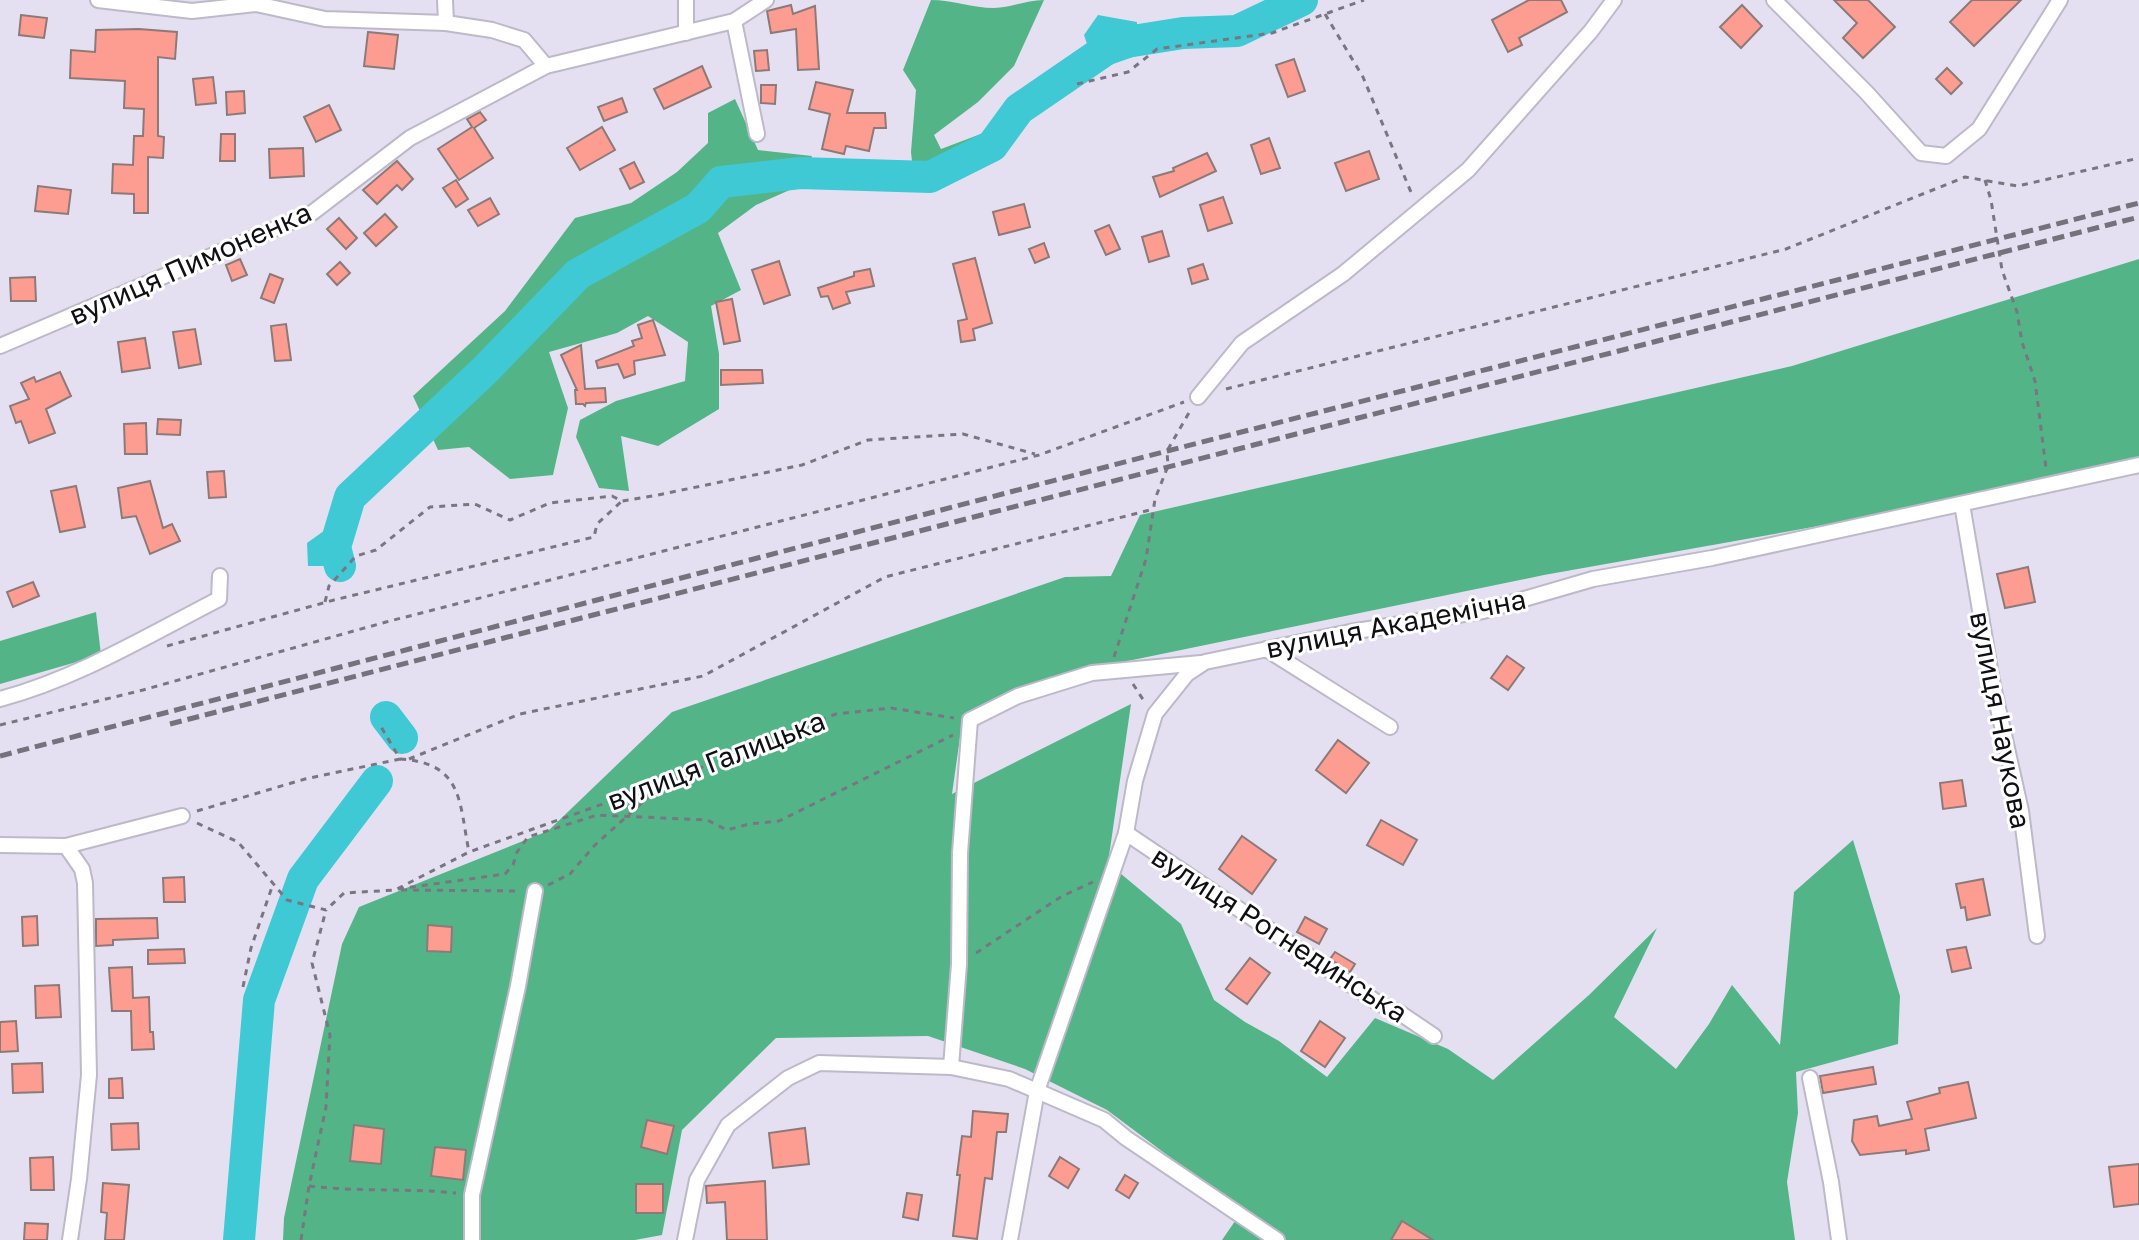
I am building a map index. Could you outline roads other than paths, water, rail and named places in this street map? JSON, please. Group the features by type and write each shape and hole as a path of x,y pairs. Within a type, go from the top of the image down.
{"street":[{"path":"98,0 192,11 256,2 325,19 446,23 492,30 524,40 546,66"},
{"path":"445,0 446,23"},
{"path":"686,0 686,33"},
{"name":"вулиця Пимоненка","path":"0,346 312,213 410,138 546,66 734,21 766,0"},
{"path":"1198,397 1242,343 1343,274 1468,170 1591,31 1614,0"},
{"path":"1774,0 1866,92 1921,153 1946,156 1979,129 2060,0"},
{"path":"734,21 757,134"},
{"name":"вулиця Академічна","path":"1037,1091 1126,833 1135,781 1155,714 1187,674 1205,662 1350,632 1483,611 1593,579 1712,558 2139,465"},
{"name":"вулиця Наукова","path":"1962,504 1992,681 2021,811 2037,936"},
{"path":"0,699 94,666 219,599 220,576"},
{"path":"1266,649 1390,727"},
{"path":"951,1067 959,964 960,853 969,724 1018,696 1092,673 1205,662"},
{"path":"0,845 66,846 182,816"},
{"name":"вулиця Рогнединська","path":"1126,833 1378,1003 1400,1013 1434,1036"},
{"path":"66,846 82,869 85,883 89,1075 70,1240"},
{"path":"472,1240 472,1195 518,986 535,891"},
{"path":"685,1240 697,1180 728,1125 788,1078 819,1063 951,1067 1009,1079 1104,1120 1277,1240"},
{"path":"1810,1078 1839,1240"},
{"path":"1010,1240 1037,1091"}],"water":[{"path":"1098,15 1137,22 1136,56 1096,70 1084,35"},
{"path":"346,512 349,530 340,566 308,566 307,543 328,528 331,514"}],"waterway":[{"path":"340,566 335,547 350,497 484,371 578,274 698,208 721,182 800,173 930,177 992,146 1019,109 1114,44 1183,33 1237,31 1302,0"},
{"path":"386,717 402,738"},
{"path":"239,1240 259,1000 303,879 377,781"}],"railway":[{"path":"0,756 1167,451 2139,203"},
{"path":"170,724 2139,217"}]}
